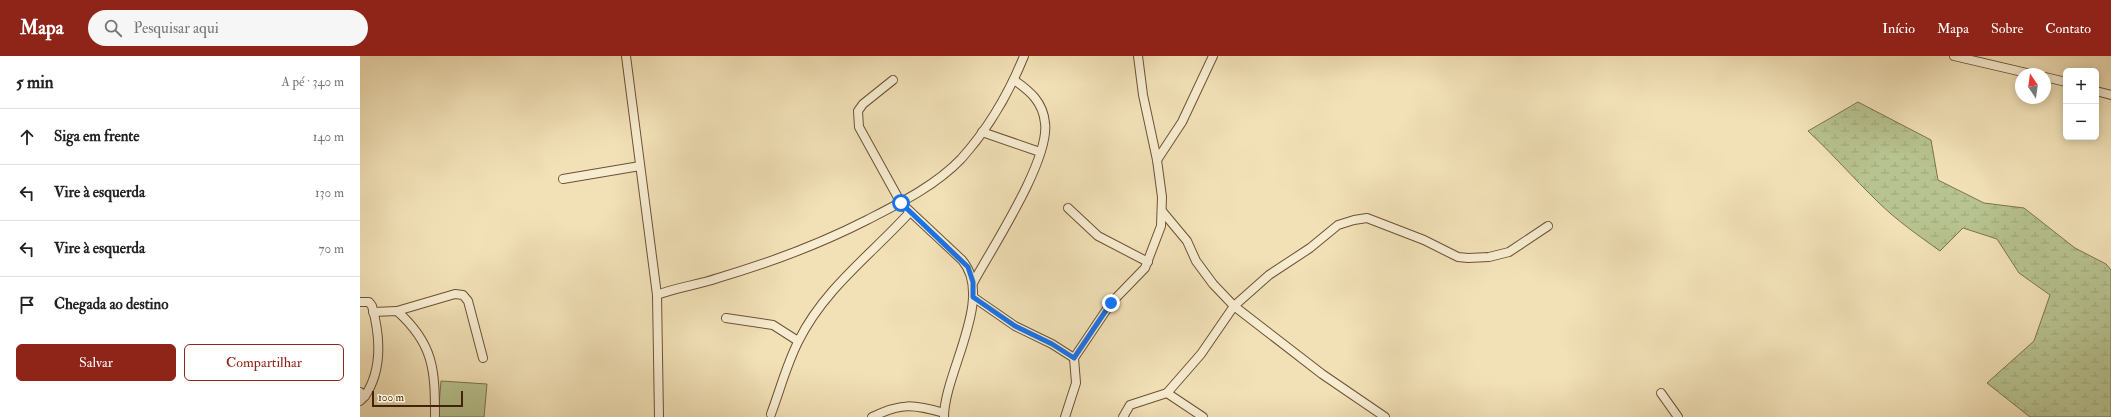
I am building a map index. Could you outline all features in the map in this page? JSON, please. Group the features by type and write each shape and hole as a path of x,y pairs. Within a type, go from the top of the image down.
{"street":[{"path":"626,56 657,295 659,417"},
{"path":"657,295 671,289 717,279 789,254 848,230 901,203 924,189 960,159 982,132 1014,80 1024,56"},
{"path":"1065,417 1076,383 1074,358 1111,303 1140,273 1148,262 1161,226 1162,197 1157,160 1143,95 1138,56"},
{"path":"1157,160 1182,122 1213,56"},
{"path":"1954,56 2015,70"},
{"path":"2051,78 2063,81"},
{"path":"872,417 896,406 909,405 944,415 952,381 966,337 973,297 973,282 968,267 901,203 859,127 858,111 863,104 893,80"},
{"path":"973,282 1028,186 1040,152 1046,128 1041,109 1035,97 1014,80"},
{"path":"2099,92 2111,95"},
{"path":"982,132 1040,152"},
{"path":"562,179 640,166"},
{"path":"1068,208 1098,236 1148,262"},
{"path":"1162,211 1187,241 1196,261 1213,284 1234,306 1322,374 1385,417"},
{"path":"771,414 798,341 808,324 846,274 893,231 910,212"},
{"path":"1122,417 1130,405 1167,394 1201,354 1234,306 1269,275 1310,248 1334,228 1354,220 1367,218 1424,240 1458,257 1468,258 1489,257 1509,252 1548,226"},
{"path":"374,312 397,311 455,294 463,295 468,301 483,358"},
{"path":"973,297 1015,326 1052,344 1074,358"},
{"path":"360,302 370,304 374,312 378,360 374,381 362,396"},
{"path":"397,311 418,334 432,362 435,377 435,417"},
{"path":"726,318 773,325 798,341"},
{"path":"1661,393 1678,417"},
{"path":"1167,394 1203,417"}],"green space":[{"path":"1858,102 1931,140 1938,180 1984,203 2024,208 2075,248 2106,264 2111,270 2111,417 2030,417 1987,383 2034,341 2050,295 2019,273 1997,239 1963,228 1940,251 1908,228 1884,208 1808,131"},
{"path":"441,381 487,384 484,417 438,417"}],"route":[{"path":"901,203 968,267 972,274 973,297 1015,326 1052,344 1074,358 1111,303"}]}
